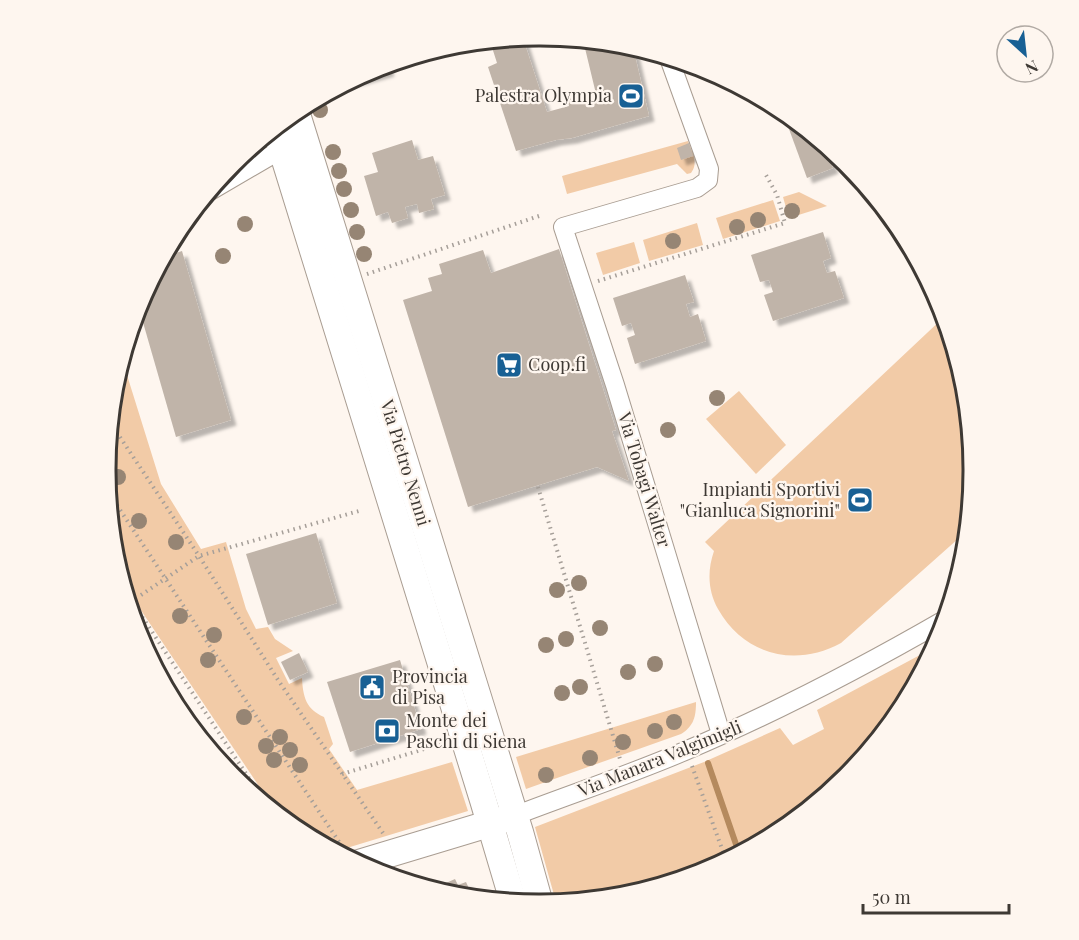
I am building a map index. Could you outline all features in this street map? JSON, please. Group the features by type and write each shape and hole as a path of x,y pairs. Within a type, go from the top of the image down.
{"main road":[{"name":"Via Pietro Nenni","path":"299,121 348,279 502,820"},
{"name":"Via Pietro Nenni","path":"278,139 502,820"},
{"name":"Via Manara Valgimigli","path":"362,854 502,820"},
{"path":"502,820 512,893"},
{"path":"502,820 535,894"}],"street":[{"name":"Via Tobagi Walter","path":"673,68 709,169 708,180 703,184 563,227 721,734"},
{"path":"262,150 278,139"},
{"name":"Via Manara Valgimigli","path":"502,820 686,751 848,674 933,626"}],"path":[{"path":"583,286 785,223 777,195 766,175"},
{"path":"348,279 542,215"},
{"path":"118,434 200,556 278,680 387,839"},
{"path":"538,486 621,760"},
{"path":"118,505 345,846"},
{"path":"136,598 200,556 360,511"},
{"path":"145,624 247,775"},
{"path":"342,774 450,741"},
{"path":"686,751 723,852"}],"shaded area":[{"path":"688,141 695,161 691,173 687,174 677,164 567,194 562,176"},
{"path":"799,192 827,206 789,218 783,197"},
{"path":"773,200 780,221 723,239 716,218"},
{"path":"697,223 703,245 649,261 643,240"},
{"path":"634,242 640,263 603,275 596,253"},
{"name":"Impianti Sportivi \"Gianluca Signorini\"","path":"937,324 955,387 962,442 962,498 957,540 841,643 824,651 806,655 772,653 756,647 729,625 712,595 710,566 714,551 705,542"},
{"path":"127,374 161,484 201,549 226,542 246,609 256,629 268,627 275,639 293,651 276,658 289,684 302,678 303,691 309,706 324,717 333,744 329,749 357,790 452,762 468,811 348,848 304,822 260,788 138,606 124,553 117,498 117,442"},
{"path":"739,391 786,445 756,474 706,419"},
{"path":"920,655 892,705 858,749 819,788 775,822 727,850 676,871 595,890 554,893 535,827 704,762 780,728 793,745 824,729 817,710"},
{"path":"696,702 693,720 689,728 681,734 526,789 516,757"}],"building":[{"path":"526,47 547,112 569,106 565,92 573,90 577,104 597,98 585,49 636,58 649,116 516,151 488,67 497,63 493,49"},
{"path":"789,128 819,152 833,168 807,178"},
{"path":"412,140 418,160 433,156 445,195 431,199 434,209 419,213 417,204 405,207 408,218 392,223 388,212 376,216 364,176 378,172 372,153"},
{"path":"689,143 693,156 681,160 677,148"},
{"path":"823,232 831,258 823,261 827,273 835,271 844,298 773,321 764,295 773,292 769,280 760,282 751,255"},
{"name":"Coop.fi","path":"559,249 616,430 612,431 629,481 597,467 468,507 403,300 432,291 428,278 442,274 439,264 483,250 491,273"},
{"path":"182,251 231,420 176,437 143,322 176,253"},
{"path":"685,275 694,302 686,304 690,317 698,314 706,341 635,364 627,338 635,335 631,323 622,326 613,298"},
{"path":"316,533 337,603 268,625 246,554"},
{"path":"299,653 308,672 290,680 281,662"},
{"path":"400,660 421,729 350,752 327,682"},
{"path":"455,879 458,885 466,882 468,887 457,885 447,883"}],"waterway":[{"path":"708,763 736,845"}],"place":[{"name":"Palestra Olympia","path":"631,96"},
{"name":"Coop.fi","path":"509,365"},
{"name":"Impianti Sportivi \"Gianluca Signorini\"","path":"860,500"},
{"name":"Provincia di Pisa","path":"372,687"},
{"name":"Monte dei Paschi di Siena","path":"387,731"}]}
